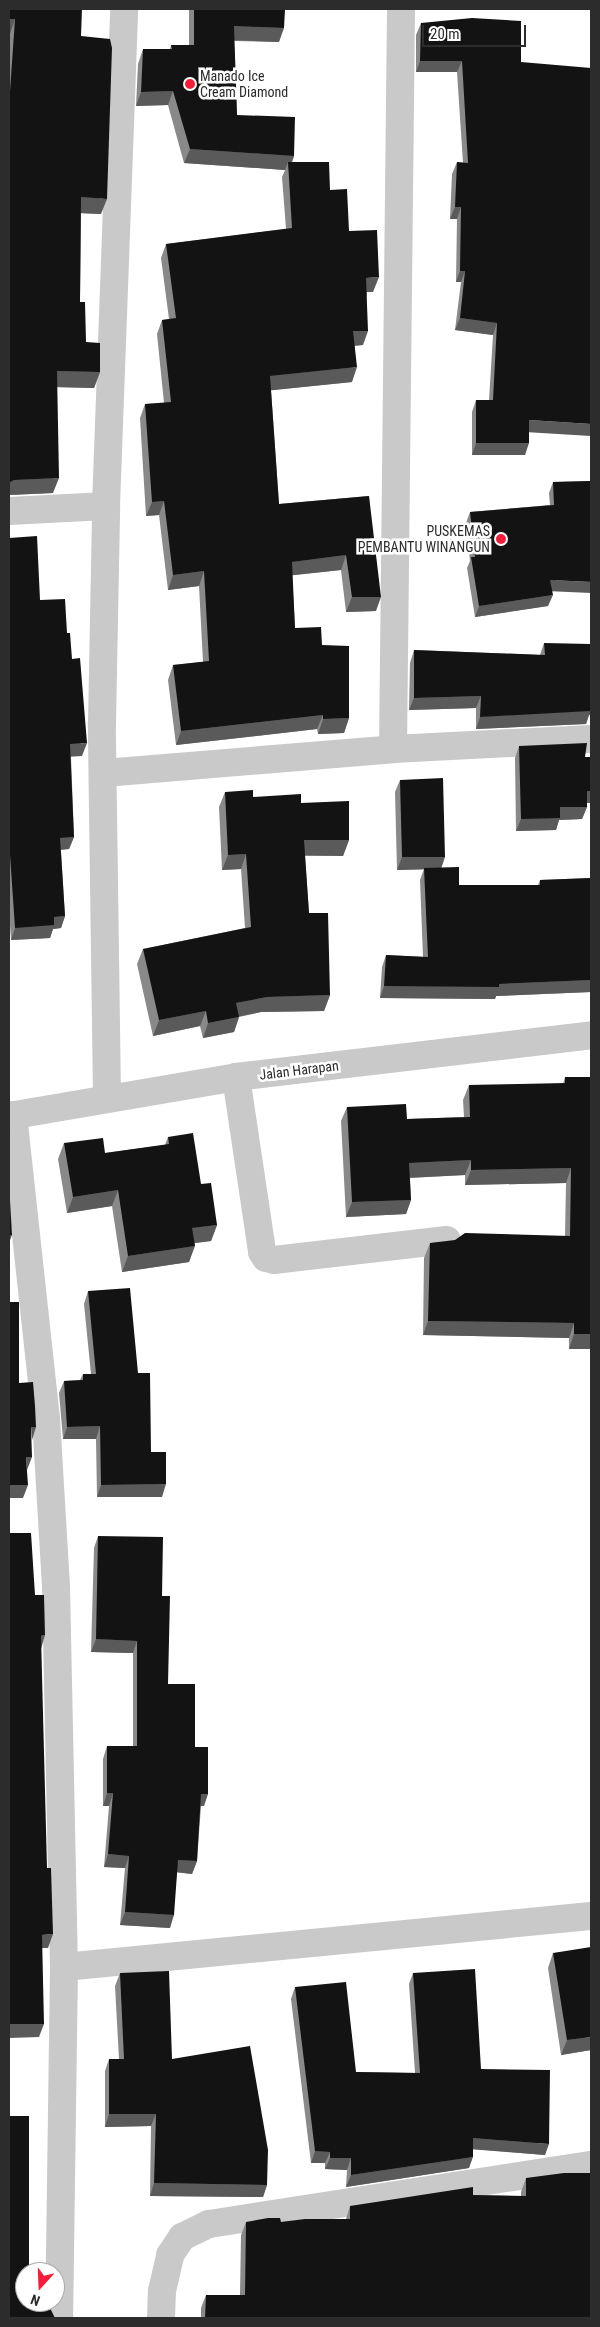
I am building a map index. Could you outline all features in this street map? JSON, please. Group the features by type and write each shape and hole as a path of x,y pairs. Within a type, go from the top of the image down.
{"street":[{"path":"107,1097 104,773 106,506 124,9"},
{"path":"393,749 401,9"},
{"path":"9,511 106,506"},
{"path":"104,773 393,749 591,739"},
{"name":"Jalan Harapan","path":"11,1115 107,1097 236,1077 591,1035"},
{"path":"236,1077 262,1252 266,1258 274,1260 447,1240"},
{"path":"11,1115 46,1418 56,1586 64,1967 59,2318"},
{"path":"64,1967 591,1916"},
{"path":"161,2318 162,2291 170,2255 182,2237 209,2224 591,2165"}],"building":[{"path":"9,9 82,9 81,36 110,39 112,48 107,199 81,197 80,302 85,302 86,342 100,343 100,372 57,371 59,478 14,480 9,483 9,106 15,19 9,19"},
{"path":"194,9 285,9 284,28 234,26 237,115 295,117 294,156 190,149 173,91 141,92 143,49 172,49 171,45 194,45"},
{"path":"472,18 521,21 521,62 591,68 591,424 529,420 529,443 476,443 476,400 493,400 497,323 460,318 465,271 460,271 461,207 455,207 457,162 468,163 462,61 420,61 421,23"},
{"path":"288,162 329,162 330,190 347,189 349,231 377,230 379,277 366,278 368,331 353,331 357,367 270,376 279,504 369,496 381,597 352,597 346,555 292,562 295,628 321,627 322,645 349,646 349,718 323,719 323,715 181,731 173,665 209,661 204,571 173,575 164,501 152,502 145,404 171,402 162,320 176,318 166,244 292,228"},
{"path":"591,481 591,582 550,580 553,595 479,606 471,557 475,557 470,512 554,505 553,482"},
{"path":"37,536 40,600 65,599 67,633 70,633 72,659 80,658 87,743 70,744 74,837 60,838 65,916 54,917 54,925 15,928 9,840 9,538"},
{"path":"544,643 591,644 590,711 480,717 481,696 414,698 414,650 545,655"},
{"path":"587,743 585,757 591,757 591,791 587,791 587,807 560,807 560,818 521,819 519,746"},
{"path":"443,778 445,857 402,857 400,780"},
{"path":"253,790 253,797 301,794 301,803 349,801 349,840 304,840 309,913 328,913 330,995 267,997 236,1003 239,1017 208,1023 206,1011 159,1020 143,949 251,927 246,854 228,855 225,792"},
{"path":"459,867 459,885 540,885 540,880 591,878 591,980 499,984 499,987 384,986 386,955 428,957 424,868"},
{"path":"565,1077 591,1077 591,1334 574,1334 574,1323 428,1321 430,1243 455,1240 465,1233 570,1236 571,1168 471,1170 471,1160 409,1163 411,1200 352,1202 347,1107 406,1104 407,1119 470,1117 469,1085 565,1083"},
{"path":"193,1133 201,1184 211,1183 217,1225 192,1228 195,1246 128,1256 118,1190 73,1197 64,1143 103,1138 105,1153 169,1144 168,1137"},
{"path":"9,1184 12,1235 9,1235"},
{"path":"130,1288 138,1373 150,1373 151,1452 166,1452 166,1484 101,1485 100,1426 67,1427 64,1381 83,1380 83,1374 96,1374 88,1291"},
{"path":"9,1302 19,1302 19,1383 33,1382 36,1427 31,1427 32,1457 26,1457 28,1485 9,1485"},
{"path":"9,1533 31,1533 35,1595 44,1595 45,1635 41,1636 47,1868 51,1868 53,1934 42,1935 44,2024 9,2024"},
{"path":"98,1536 163,1537 162,1596 170,1596 168,1684 195,1684 195,1747 208,1747 208,1794 201,1794 197,1861 178,1860 174,1915 125,1912 129,1856 108,1854 113,1793 107,1793 107,1746 137,1746 137,1641 96,1639"},
{"path":"591,1947 591,2037 567,2040 553,1953"},
{"path":"475,1969 481,2069 550,2070 549,2144 473,2138 473,2157 351,2175 351,2158 330,2158 330,2152 315,2151 295,1987 346,1982 356,2072 420,2073 413,1973"},
{"path":"169,1971 172,2059 250,2046 268,2150 267,2185 154,2183 156,2114 109,2114 109,2059 124,2059 120,1973"},
{"path":"9,2116 29,2116 29,2262 15,2262 15,2312 52,2312 55,2318 9,2318"},
{"path":"564,2173 591,2173 591,2318 205,2318 206,2295 245,2295 246,2222 268,2218 280,2218 281,2222 305,2219 350,2219 350,2206 473,2187 473,2195 526,2196 526,2178"}],"place":[{"name":"Manado Ice Cream Diamond","path":"190,84"},
{"name":"PUSKEMAS PEMBANTU WINANGUN","path":"501,539"}]}
